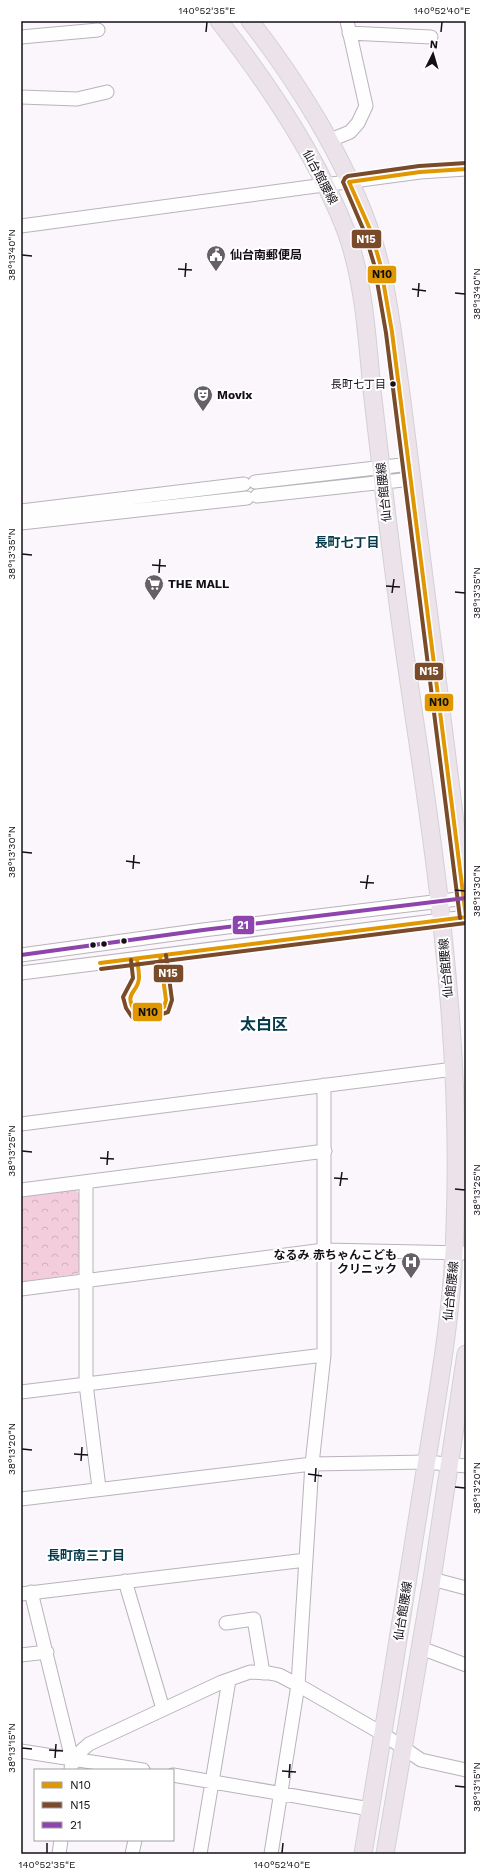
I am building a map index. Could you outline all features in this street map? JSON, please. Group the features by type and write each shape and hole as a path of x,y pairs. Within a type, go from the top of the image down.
{"main road":[{"name":"仙台館腰線","path":"219,21 281,109 325,185 347,235 357,269 367,336 404,656 424,786 442,921 454,1069 460,1253 443,1366 363,1854"},
{"name":"仙台館腰線","path":"250,21 300,92 328,141 349,182 370,229 380,263 392,332 411,471 465,898 466,917"},
{"name":"仙台館腰線","path":"385,1854 402,1746 432,1579 458,1464 466,1354"}],"street":[{"path":"328,141 350,132 358,123 366,106 348,27 431,37"},
{"path":"21,37 98,30"},
{"path":"21,97 77,99 108,92"},
{"path":"21,226 420,172 466,169"},
{"path":"21,511 250,483 411,471"},
{"path":"21,523 252,497 382,474"},
{"path":"21,954 465,898"},
{"path":"21,973 466,917"},
{"path":"21,1124 454,1069"},
{"path":"271,1854 298,1685 312,1464 324,1355 324,1085"},
{"path":"21,1190 325,1151"},
{"path":"86,1182 86,1384 98,1488"},
{"path":"21,1289 324,1250 460,1253"},
{"path":"21,1392 324,1355"},
{"path":"21,1499 98,1488 312,1464 427,1462 458,1464"},
{"path":"72,1764 47,1652 26,1593 306,1560"},
{"path":"432,1579 466,1588"},
{"path":"125,1582 163,1709"},
{"path":"226,1623 254,1619 264,1673"},
{"path":"419,1650 429,1651 466,1665"},
{"path":"21,1655 47,1652"},
{"path":"72,1764 89,1744 163,1709 250,1672 279,1675 383,1734 421,1760 466,1770"},
{"path":"200,1854 230,1680"},
{"path":"21,1751 72,1764 131,1769"},
{"path":"174,1775 370,1809"},
{"path":"58,1854 61,1841"},
{"path":"132,1854 135,1841"}],"green space":[{"path":"74,1189 79,1193 81,1269 77,1274 21,1282 21,1196"}],"transit line":[{"name":"N15","path":"460,918 386,333 374,264 364,231 343,182 348,176 419,166 466,163"},
{"name":"N10","path":"466,169 420,172 349,182 370,229 380,263 392,332 466,917"},
{"name":"21","path":"21,955 203,930 466,898"},
{"name":"N10","path":"100,963 466,917"},
{"name":"N15","path":"101,969 466,923"},
{"name":"N15","path":"131,960 133,978 123,997 126,1008 132,1017 151,1018 168,1012 172,1000 166,955"},
{"name":"N10","path":"137,959 139,978 130,1000 135,1012 150,1012 164,1007 166,1000 160,956"}],"place":[{"name":"仙台南郵便局","path":"216,272"},
{"name":"長町七丁目","path":"393,384"},
{"name":"Movix","path":"203,412"},
{"name":"THE MALL","path":"154,601"},
{"name":"なるみ 赤ちゃんこども クリニック","path":"411,1279"}],"district":[{"name":"長町七丁目","path":"347,542"},
{"name":"太白区","path":"264,1024"},
{"name":"長町南三丁目","path":"86,1555"}]}
